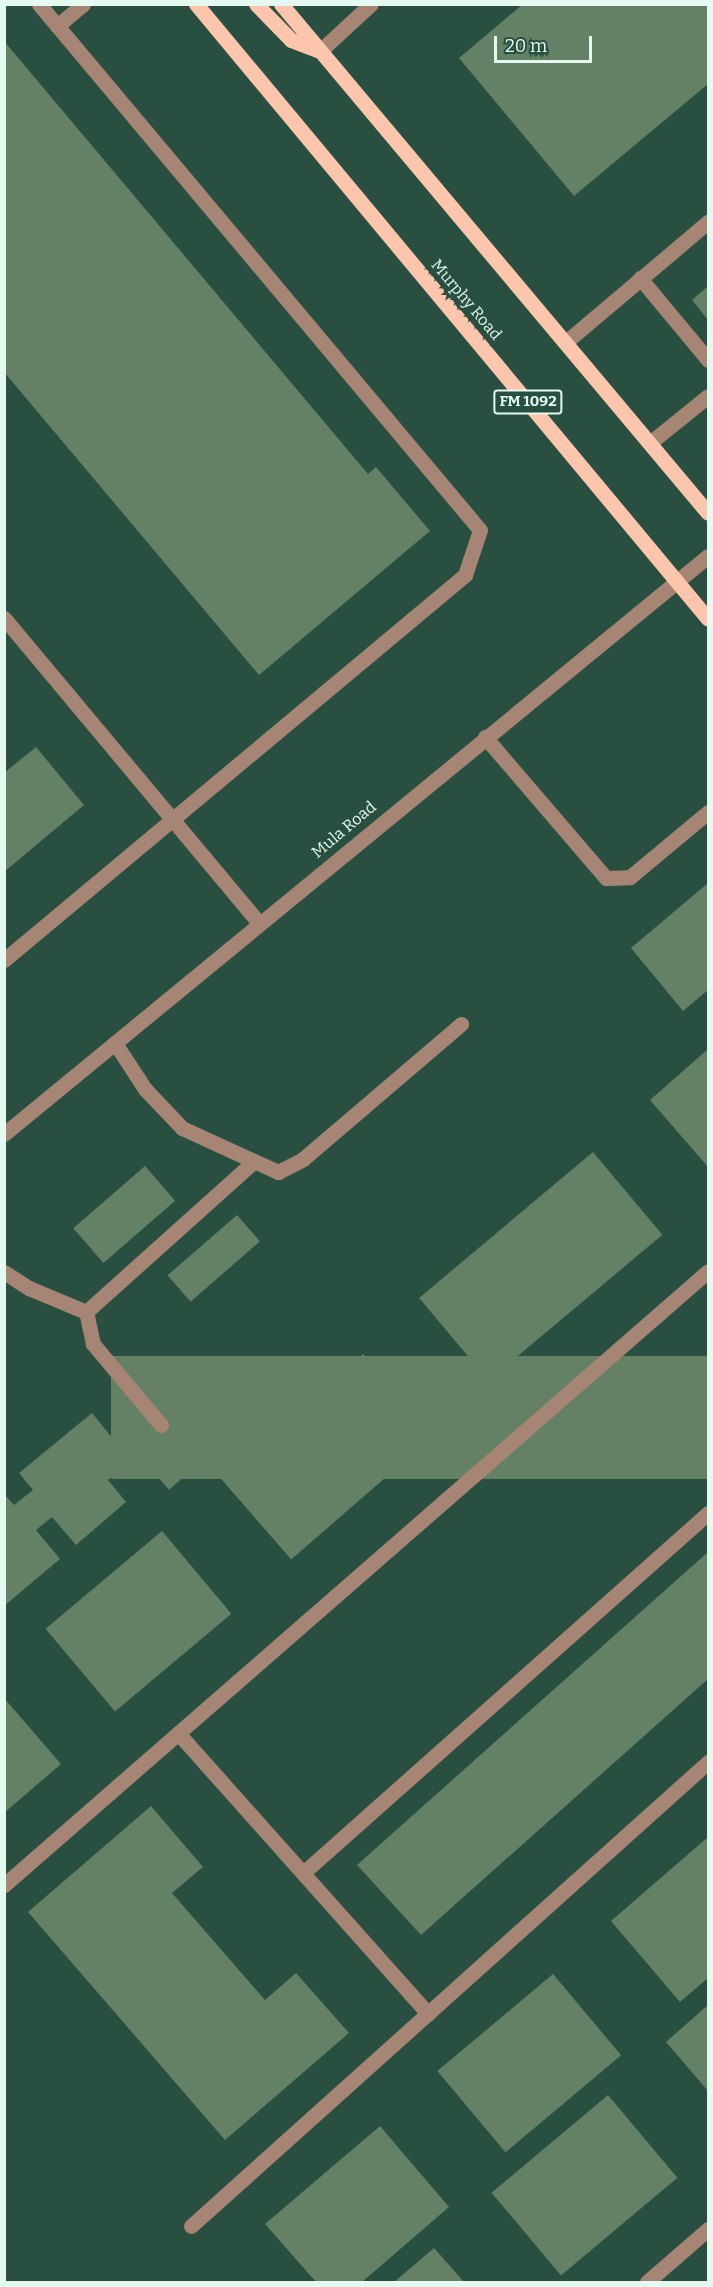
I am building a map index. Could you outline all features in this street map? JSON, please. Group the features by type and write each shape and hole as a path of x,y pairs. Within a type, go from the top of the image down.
{"main road":[{"name":"Murphy Road","path":"196,4 708,619"},
{"path":"256,4 291,40 320,51"},
{"path":"281,4 567,341 708,513"}],"street":[{"path":"4,960 465,575 480,530 39,4"},
{"path":"57,26 83,4"},
{"path":"320,51 371,4"},
{"path":"567,341 708,222"},
{"path":"640,278 708,360"},
{"path":"651,442 708,396"},
{"name":"Mula Road","path":"4,1134 708,556"},
{"path":"4,618 259,923"},
{"path":"485,737 606,878 630,877 708,812"},
{"path":"115,1043 145,1089 182,1128 252,1163 278,1172 303,1159 461,1024"},
{"path":"86,1312 252,1163"},
{"path":"4,1885 708,1271"},
{"path":"4,1272 29,1288 86,1312"},
{"path":"86,1312 93,1344 161,1425"},
{"path":"303,1874 708,1513"},
{"path":"178,1733 428,2014"},
{"path":"191,2226 708,1762"},
{"path":"646,2283 708,2229"}],"building":[{"path":"523,4 708,4 708,84 574,196 459,58"},
{"path":"4,41 368,474 376,467 430,531 259,675 4,372"},
{"path":"708,286 708,320 692,300"},
{"path":"36,747 84,805 4,872 4,773"},
{"path":"708,883 708,990 683,1011 631,948"},
{"path":"708,1049 708,1167 650,1100"},
{"path":"593,1152 662,1235 489,1381 419,1298"},
{"path":"145,1166 175,1201 103,1263 73,1228"},
{"path":"237,1215 260,1241 191,1302 168,1275"},
{"path":"363,1354 434,1436 291,1560 220,1478"},
{"path":"111,1356 708,1356 708,1479 111,1479"},
{"path":"92,1413 131,1461 108,1480 126,1502 76,1545 52,1517 36,1530 60,1559 4,1606 4,1494 14,1505 33,1490 19,1473"},
{"path":"182,1436 203,1460 169,1490 148,1466"},
{"path":"162,1531 231,1614 115,1711 46,1629"},
{"path":"708,1552 708,1679 421,1935 357,1865"},
{"path":"4,1698 61,1764 4,1813"},
{"path":"151,1806 203,1867 172,1893 265,2000 296,1973 349,2033 225,2140 28,1912"},
{"path":"708,1837 708,1978 680,2002 611,1921"},
{"path":"553,1974 621,2055 505,2152 437,2071"},
{"path":"708,2005 708,2091 666,2042"},
{"path":"608,2095 677,2178 561,2275 492,2193"},
{"path":"380,2126 449,2207 362,2282 316,2282 265,2224"},
{"path":"434,2248 464,2282 394,2282"}]}
